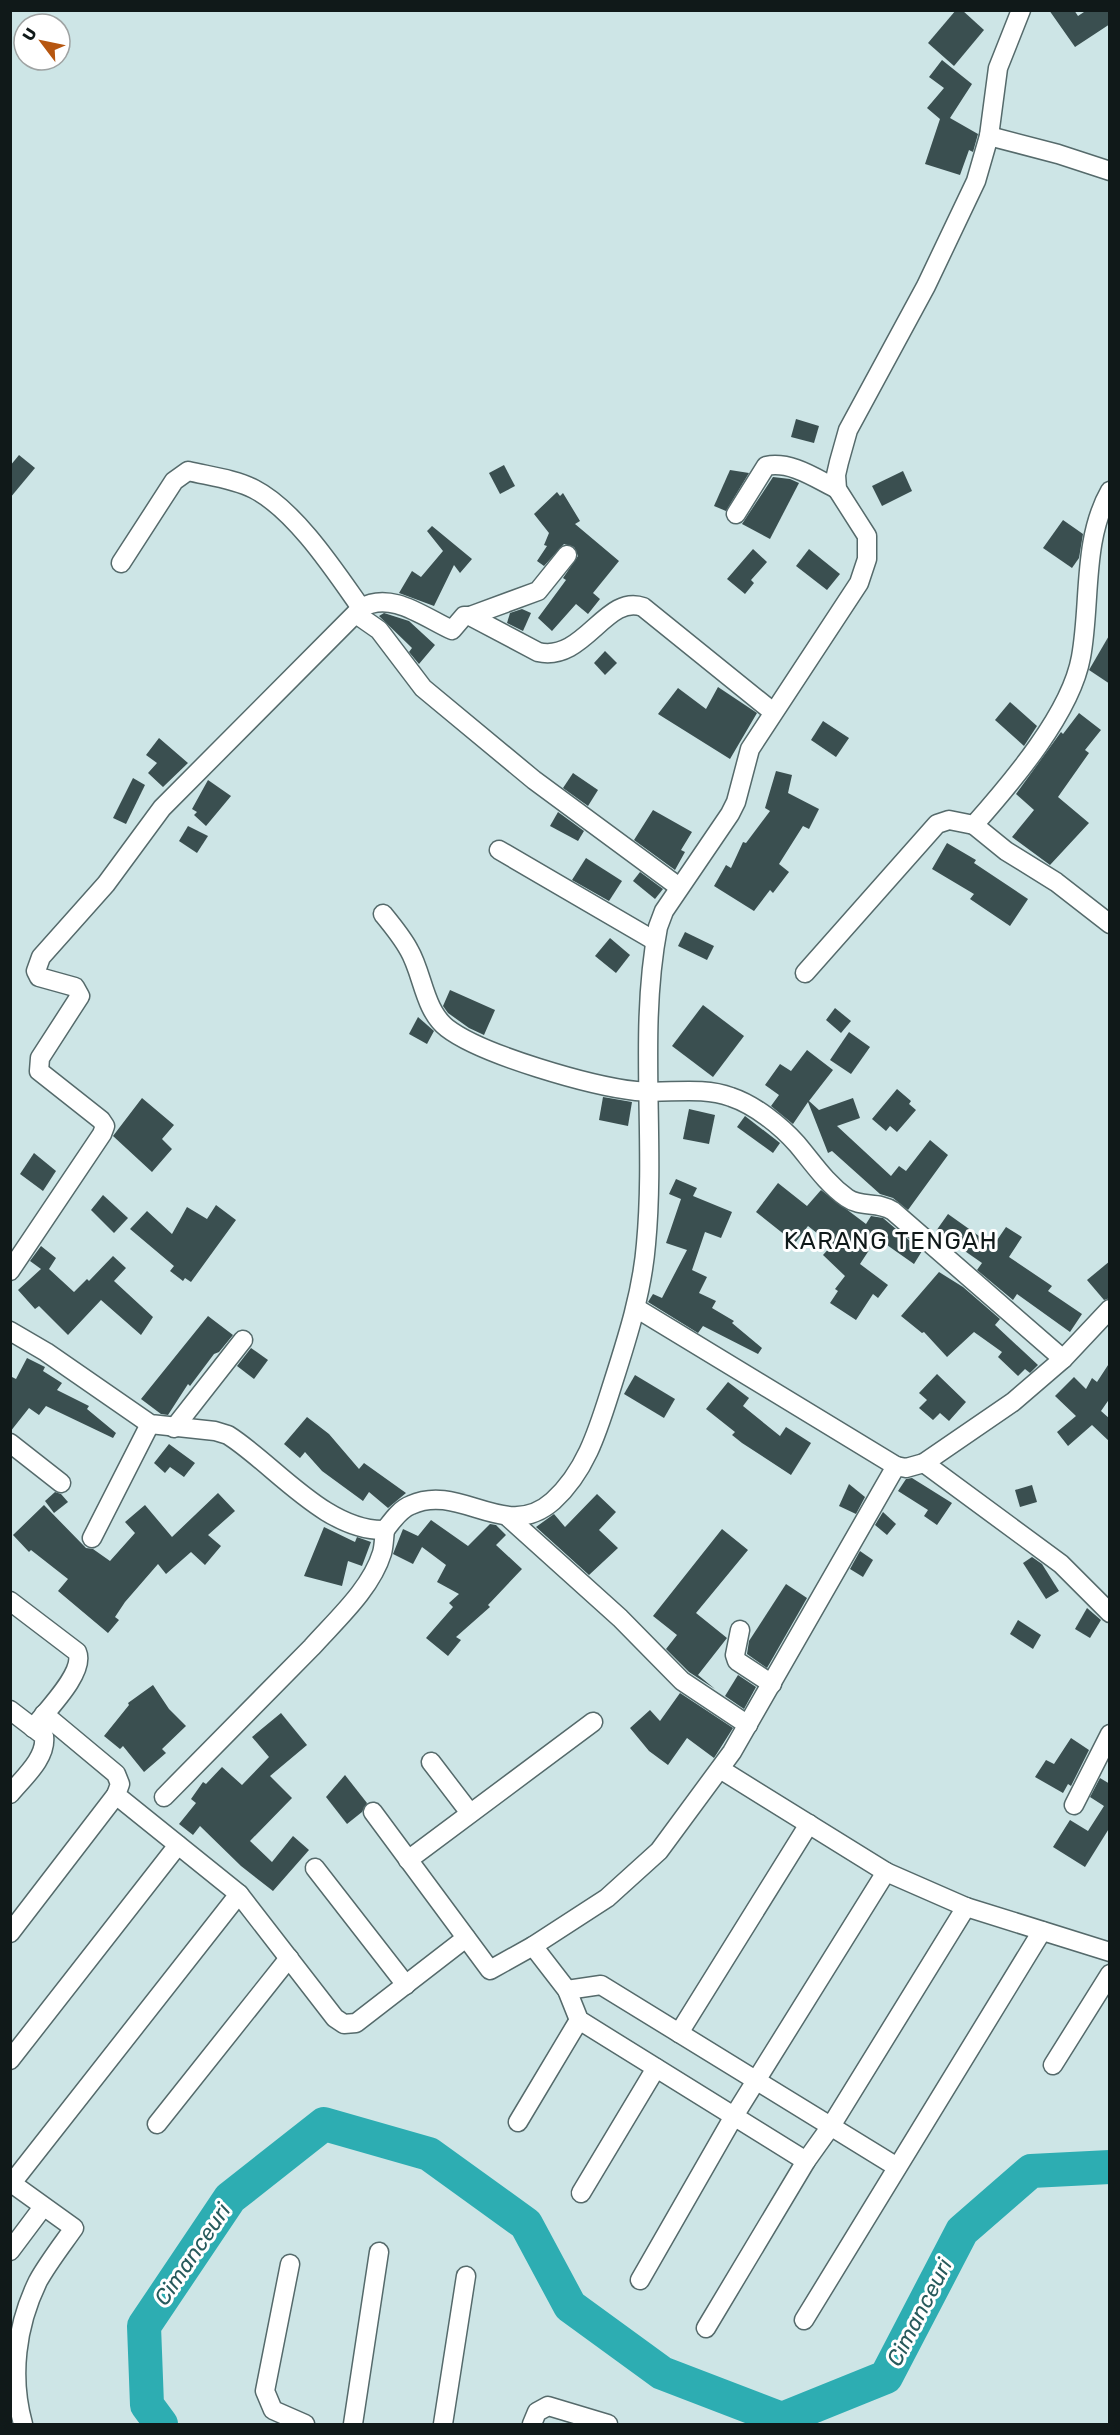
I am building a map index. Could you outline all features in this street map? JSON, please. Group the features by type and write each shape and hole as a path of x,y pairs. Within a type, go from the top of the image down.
{"street":[{"path":"509,1518 536,1513 553,1501 575,1477 597,1434 636,1308 646,1246 650,1092 646,1054 655,941 664,911 736,802 750,749 859,583 867,559 867,536 837,489 836,475 848,430 954,230 976,181 989,136 998,68 1021,10"},
{"path":"989,136 1058,154 1110,171"},
{"path":"736,514 766,466 778,464 789,466 837,489"},
{"path":"121,563 174,481 188,471 254,489 273,502 324,556 359,611 379,630 423,688 534,780 679,887"},
{"path":"974,825 997,798 1065,706 1081,656 1095,528 1110,491"},
{"path":"10,1271 102,1134 105,1126 101,1120 39,1071 40,1058 80,996 75,987 39,977 36,971 41,957 106,884 162,808 369,603 384,601 414,611 452,630 464,616 470,616 538,591 567,555"},
{"path":"470,616 538,652 547,654 568,649 614,612 624,606 635,604 643,607 773,712"},
{"path":"805,973 937,824 949,820 974,825 1006,851 1056,882 1110,924"},
{"path":"499,850 655,941"},
{"path":"383,914 410,951 426,996 446,1027 480,1045 535,1066 591,1082 650,1092 705,1092 731,1097 748,1105 774,1123 796,1143 818,1172 848,1198 856,1203 884,1205 893,1211 1063,1359"},
{"path":"636,1308 896,1466 906,1468 924,1463 1013,1402 1063,1359 1110,1309"},
{"path":"10,1332 46,1352 150,1424 215,1431 228,1435 324,1510 360,1526 385,1530"},
{"path":"174,1428 243,1340"},
{"path":"92,1538 150,1424"},
{"path":"10,1443 61,1483"},
{"path":"924,1463 1061,1564 1110,1612"},
{"path":"373,1812 490,1970 533,1946 607,1898 659,1851 720,1769 748,1725 896,1466"},
{"path":"164,1797 334,1622 372,1574 382,1552 385,1530 410,1505 429,1500 457,1502 509,1518 620,1618 682,1681 748,1725"},
{"path":"10,1601 77,1652 80,1660 77,1672 39,1721"},
{"path":"740,1630 735,1655 737,1661 772,1683"},
{"path":"10,1710 39,1721 116,1774 120,1784 116,1796 10,1933"},
{"path":"10,1794 42,1753 44,1736 39,1721"},
{"path":"408,1860 593,1722"},
{"path":"1074,1805 1110,1734"},
{"path":"430,1762 470,1813"},
{"path":"720,1769 886,1872 966,1906 1110,1952"},
{"path":"116,1796 239,1893 335,2018 344,2024 356,2023 466,1938"},
{"path":"679,2032 809,1824"},
{"path":"10,2060 178,1845"},
{"path":"315,1868 406,1984"},
{"path":"640,2280 734,2116 886,1872"},
{"path":"23,2424 14,2354 24,2319 39,2281 74,2228 11,2182 239,1893"},
{"path":"706,2328 806,2161 831,2126 966,1906"},
{"path":"804,2320 1042,1931"},
{"path":"533,1946 567,1990 579,2020 806,2161"},
{"path":"157,2124 289,1958"},
{"path":"1053,2065 1110,1974"},
{"path":"567,1990 601,1985 897,2167"},
{"path":"518,2122 579,2020"},
{"path":"582,2193 656,2068"},
{"path":"10,2251 43,2207"},
{"path":"353,2424 380,2252"},
{"path":"290,2264 265,2391 273,2410 304,2424"},
{"path":"443,2424 466,2276"},
{"path":"532,2424 537,2412 548,2406 608,2424"}],"building":[{"path":"956,10 962,10 984,30 954,66 928,43"},
{"path":"1049,10 1074,10 1078,16 1087,10 1110,10 1110,24 1075,47"},
{"path":"942,60 972,84 950,118 978,134 973,152 969,150 960,175 925,164 940,119 927,108 944,88 929,77"},
{"path":"796,419 819,426 814,443 791,437"},
{"path":"19,455 35,468 10,498 10,466"},
{"path":"504,465 515,486 500,494 489,473"},
{"path":"730,470 749,473 726,511 714,506"},
{"path":"903,471 912,491 882,506 872,486"},
{"path":"773,477 790,479 799,483 770,539 742,524"},
{"path":"557,492 560,496 563,493 580,521 575,524 619,561 593,593 600,599 588,614 576,604 552,631 538,618 566,580 563,578 578,556 574,547 564,544 544,566 537,561 547,546 544,545 549,533 534,514"},
{"path":"1063,520 1083,534 1079,558 1072,568 1043,548"},
{"path":"432,526 472,559 460,573 454,565 434,606 399,593 412,571 421,577 443,551 427,531"},
{"path":"753,549 767,562 751,580 754,583 745,594 727,579"},
{"path":"809,549 840,574 827,590 796,566"},
{"path":"522,609 531,613 523,631 507,623 510,613"},
{"path":"384,613 409,621 435,645 419,664 409,652 412,648 379,616"},
{"path":"1110,634 1110,684 1089,670"},
{"path":"605,651 617,663 605,675 594,663"},
{"path":"718,687 757,713 730,759 658,714 678,688 706,709"},
{"path":"1010,702 1037,726 1024,746 995,720"},
{"path":"1079,713 1101,730 1085,750 1089,753 1058,797 1089,823 1050,865 1012,837 1034,810 1016,794 1061,732 1063,734"},
{"path":"823,721 849,738 836,757 811,740"},
{"path":"159,738 188,763 163,787 148,773 157,763 146,755"},
{"path":"776,771 792,775 788,793 819,809 809,829 803,826 779,864 789,872 773,893 770,890 754,911 714,886 726,865 731,868 743,842 746,843 770,811 765,808"},
{"path":"573,773 598,790 588,806 563,788"},
{"path":"133,778 145,785 126,824 113,818"},
{"path":"208,780 231,796 206,826 194,815 197,812 192,809"},
{"path":"653,810 692,832 681,850 685,852 675,870 634,840"},
{"path":"558,812 584,831 578,841 550,826"},
{"path":"188,826 208,836 197,853 179,841"},
{"path":"947,843 976,860 974,863 1028,899 1010,926 970,899 974,894 932,869"},
{"path":"586,858 622,881 609,901 572,880"},
{"path":"640,872 663,889 655,899 633,881"},
{"path":"685,932 714,946 707,960 678,946"},
{"path":"610,938 630,955 616,973 595,956"},
{"path":"450,990 495,1010 484,1035 469,1028 448,1013 443,1006"},
{"path":"703,1005 744,1036 713,1077 672,1046"},
{"path":"835,1008 851,1021 841,1033 826,1020"},
{"path":"418,1017 434,1031 427,1044 409,1034"},
{"path":"849,1032 870,1047 851,1074 830,1060"},
{"path":"807,1050 833,1070 809,1101 819,1110 853,1098 860,1118 837,1126 891,1176 899,1166 906,1171 930,1140 948,1155 908,1210 893,1198 880,1194 832,1151 828,1153 808,1102 793,1124 771,1106 779,1095 765,1085 780,1064 791,1071"},
{"path":"897,1089 911,1101 909,1104 916,1110 897,1132 890,1126 886,1131 872,1119"},
{"path":"603,1097 632,1102 628,1126 599,1120"},
{"path":"142,1098 174,1125 162,1139 172,1149 152,1172 113,1136"},
{"path":"689,1109 715,1115 709,1144 683,1139"},
{"path":"745,1116 780,1143 773,1153 737,1127"},
{"path":"34,1153 56,1171 43,1191 20,1174"},
{"path":"676,1179 697,1188 693,1196 732,1212 721,1238 705,1232 692,1270 707,1277 699,1293 716,1301 712,1308 734,1321 732,1323 762,1348 758,1354 703,1326 698,1333 648,1302 653,1294 662,1298 687,1250 666,1243 681,1199 669,1194"},
{"path":"778,1183 807,1206 821,1190 866,1224 871,1216 883,1218 922,1251 914,1264 877,1238 860,1264 888,1285 878,1298 873,1294 856,1320 830,1303 838,1291 835,1289 845,1276 823,1255 832,1245 808,1226 795,1243 756,1212"},
{"path":"103,1195 128,1218 114,1233 91,1210"},
{"path":"216,1205 236,1220 191,1282 185,1278 183,1281 170,1271 174,1266 130,1229 147,1211 172,1234 187,1207 207,1219"},
{"path":"948,1214 993,1246 1006,1227 1022,1237 1009,1257 1052,1286 1048,1291 1082,1314 1070,1332 1017,1294 1013,1300 977,1270 982,1263 936,1231"},
{"path":"41,1246 56,1258 49,1269 74,1292 87,1279 89,1281 113,1256 126,1268 114,1281 153,1317 141,1335 101,1300 68,1335 39,1306 35,1309 18,1290 41,1269 30,1261"},
{"path":"1110,1261 1110,1298 1104,1300 1087,1280"},
{"path":"939,1272 963,1287 1000,1319 995,1325 1038,1365 1030,1373 1025,1369 1018,1376 998,1357 1002,1352 974,1332 947,1357 924,1332 922,1333 901,1316"},
{"path":"208,1316 233,1335 219,1352 214,1354 190,1386 188,1384 168,1415 161,1414 141,1399"},
{"path":"251,1348 268,1360 254,1379 237,1366"},
{"path":"27,1358 45,1367 43,1371 62,1383 57,1390 89,1406 87,1409 116,1433 113,1438 46,1406 39,1415 29,1408 10,1432 10,1376 16,1379"},
{"path":"1110,1362 1110,1398 1101,1411 1110,1419 1110,1442 1092,1425 1068,1446 1057,1432 1076,1416 1055,1396 1074,1377 1086,1389 1092,1378 1097,1382"},
{"path":"937,1374 966,1402 949,1421 940,1413 933,1420 919,1408 927,1400 919,1393"},
{"path":"635,1375 675,1399 664,1418 624,1394"},
{"path":"728,1382 749,1398 743,1406 780,1436 786,1427 811,1443 791,1475 742,1443 732,1435 735,1432 706,1409"},
{"path":"307,1417 329,1434 359,1469 364,1463 406,1493 388,1508 369,1492 363,1501 322,1471 305,1452 300,1458 284,1444"},
{"path":"169,1444 195,1463 184,1477 170,1467 165,1473 154,1463"},
{"path":"912,1478 952,1503 937,1525 924,1516 928,1510 898,1491 906,1479"},
{"path":"849,1484 865,1497 856,1514 839,1506"},
{"path":"1032,1485 1037,1502 1020,1507 1015,1490"},
{"path":"55,1492 61,1494 68,1502 54,1513 45,1501"},
{"path":"218,1493 235,1511 208,1535 221,1546 205,1565 191,1552 166,1574 158,1564 125,1602 115,1617 119,1620 108,1633 58,1591 68,1579 31,1550 29,1552 13,1535 44,1505 86,1548 93,1549 110,1561 135,1533 125,1522 145,1505 172,1537"},
{"path":"597,1494 616,1512 599,1530 618,1548 589,1575 536,1527 554,1514 565,1527"},
{"path":"883,1512 896,1524 887,1535 875,1525"},
{"path":"431,1520 468,1546 490,1524 496,1525 506,1535 496,1545 522,1569 488,1605 490,1607 456,1637 461,1640 448,1656 426,1638 453,1607 449,1603 459,1594 437,1582 446,1565 422,1547 413,1564 393,1554 403,1529 418,1536"},
{"path":"324,1527 355,1542 357,1537 371,1542 362,1566 348,1561 342,1586 304,1576"},
{"path":"722,1529 748,1550 696,1613 727,1638 698,1675 715,1689 689,1672 666,1649 677,1635 653,1616"},
{"path":"860,1551 873,1560 863,1577 850,1569"},
{"path":"1032,1557 1042,1564 1059,1591 1046,1599 1023,1563"},
{"path":"786,1584 807,1598 767,1668 747,1654 749,1641"},
{"path":"1087,1608 1101,1620 1090,1638 1075,1629"},
{"path":"1018,1620 1041,1635 1033,1649 1010,1634"},
{"path":"738,1675 756,1687 744,1709 725,1696"},
{"path":"153,1685 169,1709 186,1726 162,1749 166,1753 144,1772 123,1746 120,1749 104,1736 129,1705 128,1703"},
{"path":"680,1693 733,1728 714,1758 687,1738 668,1765 649,1751 630,1728 650,1710 660,1721"},
{"path":"281,1713 307,1745 270,1776 292,1798 250,1841 272,1862 293,1836 309,1850 273,1891 241,1866 200,1826 193,1835 179,1824 196,1803 191,1799 203,1782 206,1784 222,1767 242,1785 269,1757 252,1737"},
{"path":"1071,1738 1089,1750 1071,1786 1068,1784 1063,1793 1035,1777 1046,1760 1054,1764"},
{"path":"345,1775 367,1803 362,1812 347,1824 326,1797"},
{"path":"1100,1778 1110,1784 1110,1827 1085,1867 1053,1847 1070,1820 1088,1831 1104,1806 1090,1797"}],"waterway":[{"name":"Cimanceuri","path":"161,2424 147,2405 144,2326 230,2198 324,2124 429,2154 526,2224 570,2306 662,2373 782,2419 886,2377 962,2231 1031,2171 1110,2167"}],"district":[{"name":"KARANG TENGAH","path":"891,1241"}]}
